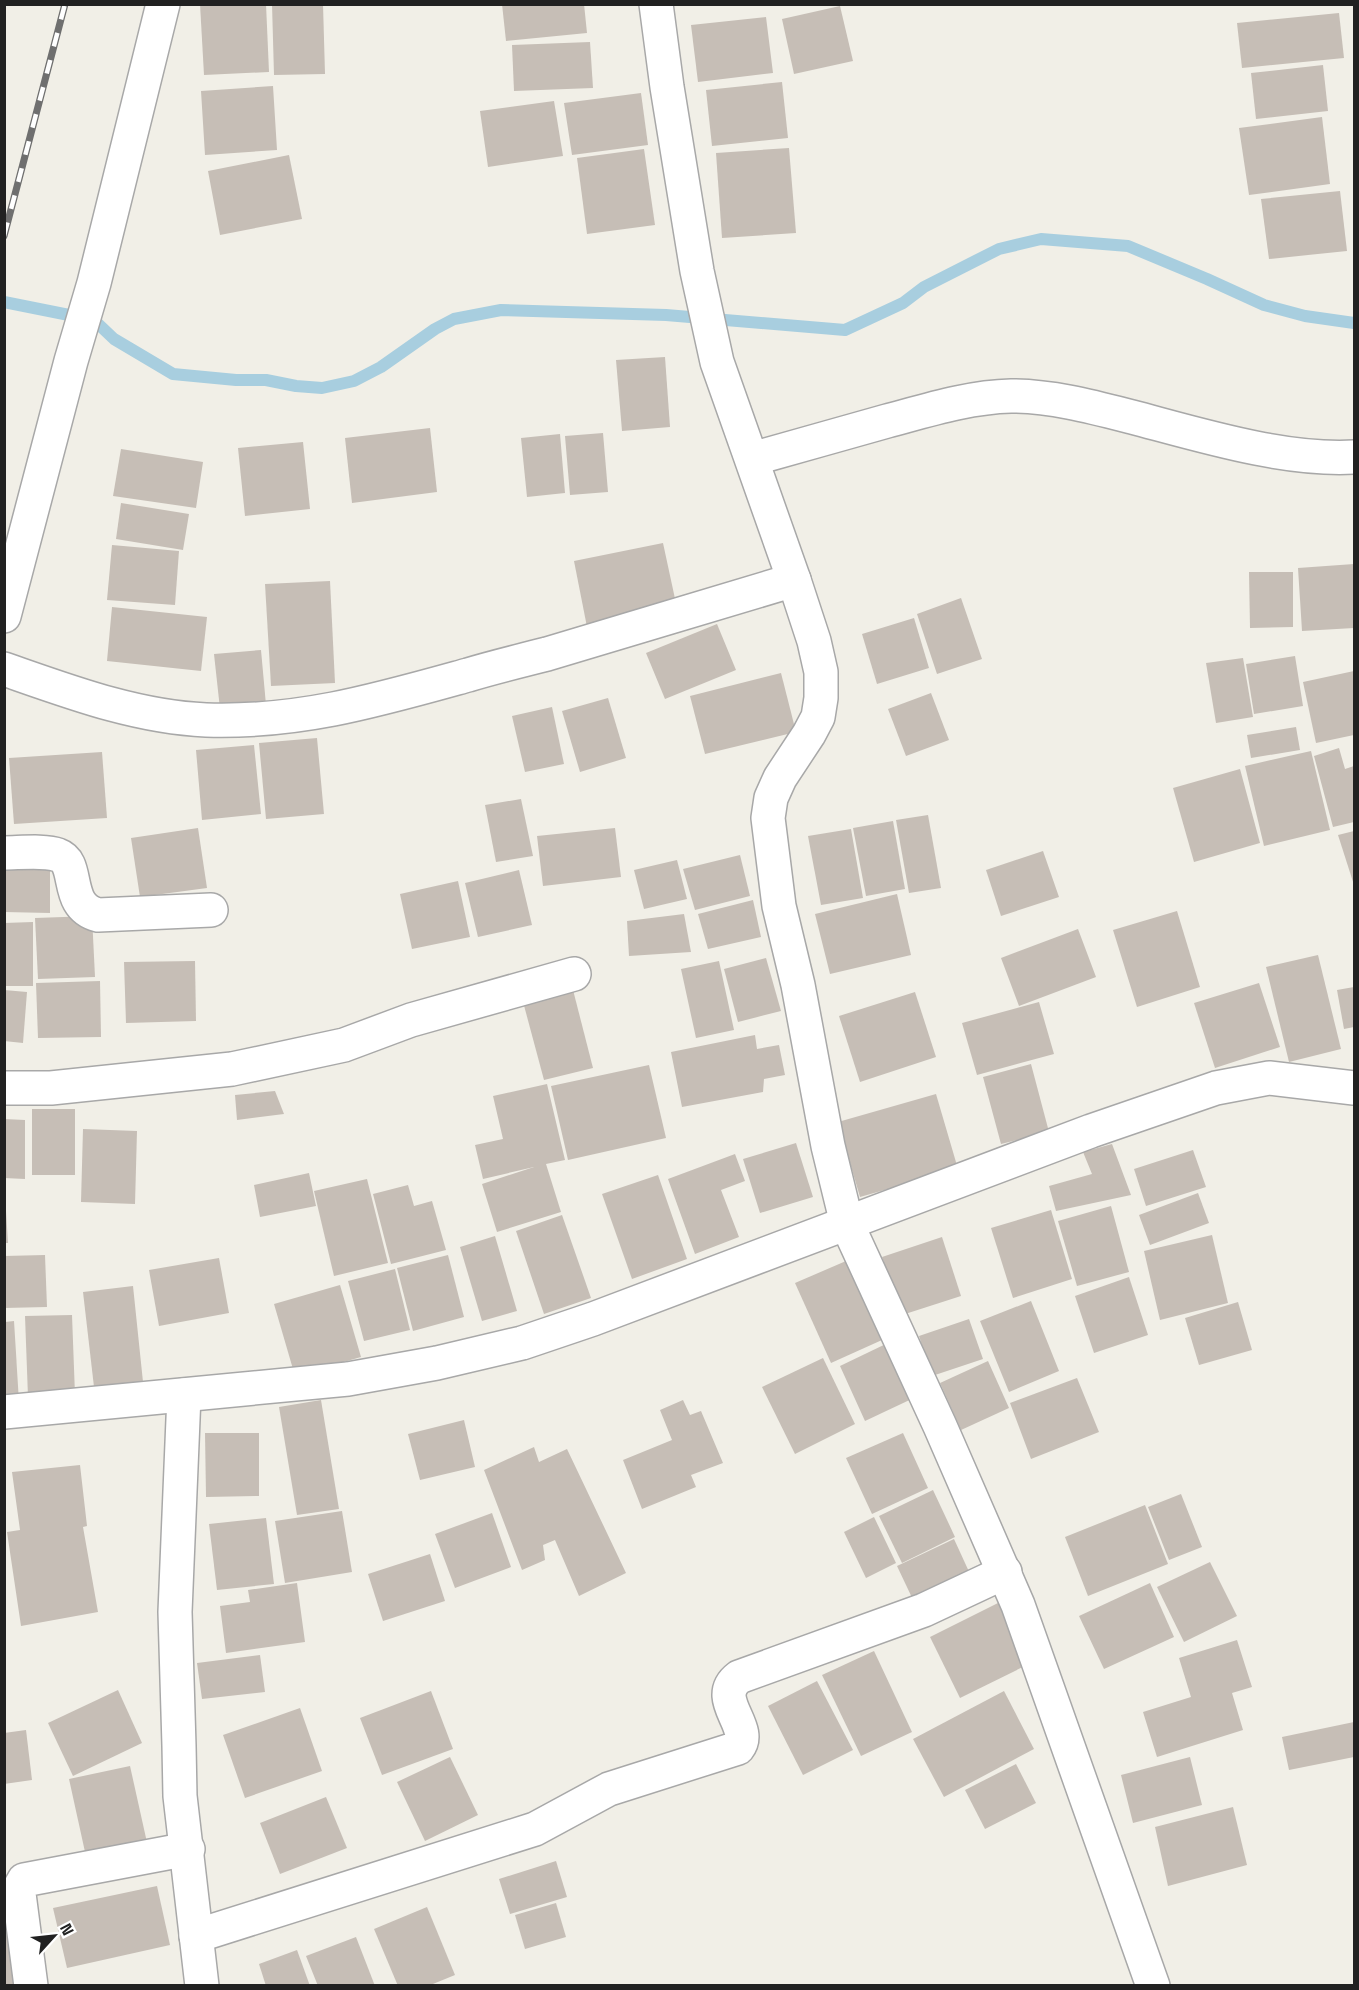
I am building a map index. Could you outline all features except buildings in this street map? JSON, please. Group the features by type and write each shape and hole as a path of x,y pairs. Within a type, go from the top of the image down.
{"street":[{"path":"4,616 71,361 94,284 163,4"},
{"path":"656,4 697,271 717,362 794,580 814,641 821,672 818,717 780,778 771,798 768,818 779,906 798,985 828,1146 847,1224 1005,1572 1153,1986"},
{"path":"752,459 959,401 1011,396 1094,407 1223,441 1268,450 1333,458 1354,457"},
{"path":"4,669 87,698 148,713 204,720 251,720 314,714 387,698 546,654 794,580"},
{"path":"4,853 52,854 61,857 68,866 79,904 87,912 98,915 211,910"},
{"path":"4,1088 51,1088 232,1069 344,1045 411,1020 574,974"},
{"path":"4,1412 348,1379 437,1363 522,1343 593,1319 1091,1131 1216,1088 1269,1078 1354,1088"},
{"path":"184,1395 175,1612 180,1796 188,1849 202,1986"},
{"path":"196,1936 535,1829 609,1789 738,1748 742,1735 733,1712 728,1689 731,1683 739,1677 924,1610 1005,1572"},
{"path":"31,1986 19,1894 24,1880 188,1849"}],"waterway":[{"path":"4,302 94,320 114,339 173,374 236,380 266,380 322,388 354,381 381,367 435,329 454,319 501,310 666,315 845,330 903,303 924,287 999,249 1041,239 1128,246 1264,305 1305,316 1354,323"}],"railway":[{"path":"4,236 65,4"}]}
